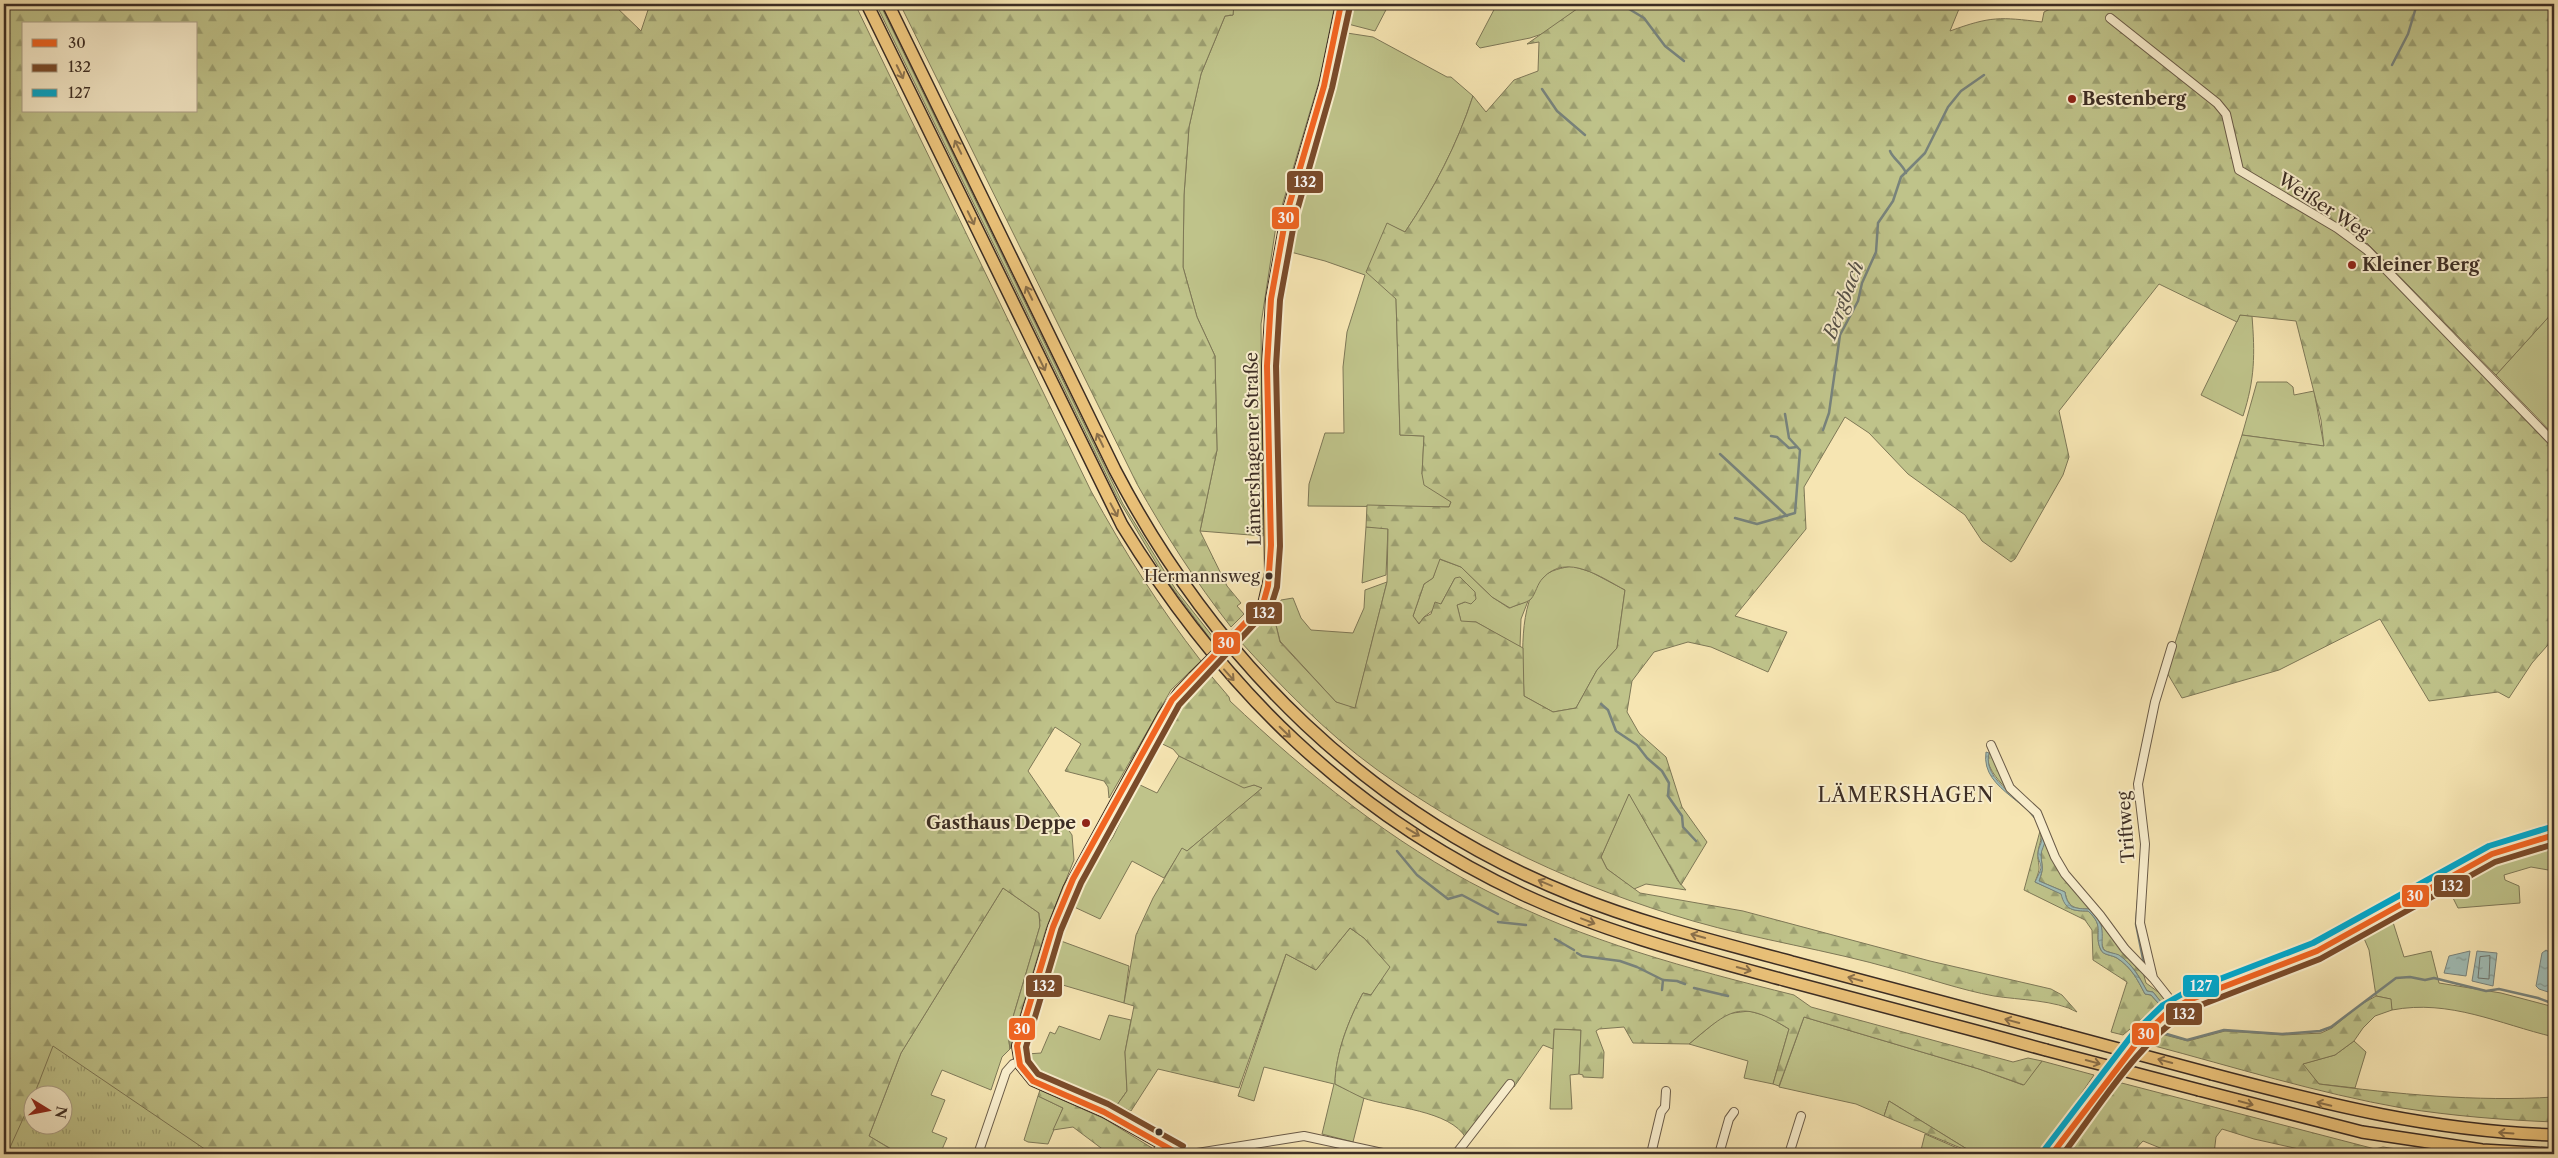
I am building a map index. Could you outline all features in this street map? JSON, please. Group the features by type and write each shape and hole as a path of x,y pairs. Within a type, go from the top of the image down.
{"highway":[{"path":"866,4 1122,525 1165,593 1210,652 1255,702 1303,749 1351,789 1400,825 1522,894 1588,921 1656,944 2046,1050 2371,1134 2482,1150 2552,1154"},
{"path":"888,4 1115,470 1140,517 1170,565 1211,623 1276,697 1321,739 1395,798 1446,831 1498,861 1571,895 1647,922 2323,1104 2385,1117 2485,1131 2554,1135"}],"main road":[{"name":"Lämershagener Straße","path":"1019,1062 1019,1038 1053,927 1068,889 1163,715 1179,692 1248,622 1263,604 1270,573 1267,346 1277,257 1286,216 1324,86 1341,4"},
{"path":"2052,1154 2139,1040 2152,1025 2176,1006 2316,951 2492,854 2554,835"},
{"path":"1019,1062 1033,1081 1099,1109 1179,1154"}],"street":[{"name":"Weißer Weg","path":"2110,18 2217,103 2226,114 2239,170 2337,228 2367,250 2554,443"},
{"name":"Triftweg","path":"2153,978 2140,923 2145,844 2138,784 2155,702 2172,646"},
{"name":"Triftweg","path":"1991,745 2010,788 2037,813 2065,874 2100,915 2124,949 2153,978 2176,1006"},
{"path":"978,1154 1006,1072 1013,1064 1019,1062"},
{"path":"1456,1154 1510,1084"},
{"path":"1651,1154 1661,1112 1668,1108 1666,1091"},
{"path":"1719,1154 1729,1119 1734,1112"},
{"path":"1789,1154 1801,1116"},
{"path":"1191,1154 1304,1136 1387,1154"},
{"path":"1155,1154 1162,1145"}],"green space":[{"path":"4,4 613,4 641,31 650,4 855,4 1091,491 1143,578 1201,661 1171,690 1109,798 1108,787 1104,781 1065,771 1081,744 1055,727 1028,771 1072,835 1074,860 1046,929 1010,1049 1008,1034 1040,926 1039,913 1003,888 901,1053 869,1136 889,1148 886,1154 4,1154"},
{"path":"876,4 880,4 1123,504 1176,590 1217,642 1214,644 1165,578 1117,497"},
{"path":"900,4 1234,4 1233,15 1225,16 1201,74 1189,127 1184,195 1183,267 1197,317 1215,356 1217,450 1200,531 1227,586 1241,603 1237,606 1244,614 1231,627 1181,557 1137,484"},
{"path":"1234,4 1335,4 1320,78 1276,226 1261,324 1263,536 1200,531 1217,450 1215,356 1197,317 1183,267 1184,195 1189,127 1201,74 1225,16 1233,15"},
{"path":"1347,4 1389,4 1375,31 1348,24 1345,21"},
{"path":"1497,4 1584,4 1545,33 1480,48 1476,44"},
{"path":"1584,4 1961,4 1950,31 1986,20 1996,19 2042,22 2044,12 2060,4 2554,4 2554,311 2496,375 2367,243 2361,248 2554,448 2554,638 2532,663 2509,698 2498,692 2429,701 2380,619 2279,670 2182,698 2166,671 2242,435 2324,446 2321,420 2296,321 2240,315 2237,322 2159,284 2059,411 2069,457 2063,475 2015,559 2011,562 1982,541 1965,515 1908,474 1869,433 1845,417 1804,487 1806,529 1735,616 1787,632 1768,672 1711,647 1688,642 1654,652 1632,681 1627,712 1639,733 1666,757 1682,807 1707,842 1681,885 1629,794 1601,857 1607,869 1640,893 1743,911 1930,961 2051,989 2062,995 2077,1012 2059,1005 1994,996 1957,987 1869,962 1743,934 1651,908 1568,877 1489,839 1450,817 1376,769 1339,740 1287,691 1239,640 1252,626 1269,621 1273,613 1280,642 1336,702 1355,708 1387,582 1388,529 1366,527 1367,505 1449,507 1451,502 1424,485 1422,474 1424,436 1400,435 1396,299 1366,272 1387,223 1405,232 1426,199 1452,149 1473,96 1486,112 1514,80 1538,71 1539,42 1527,44","holes":["1440,559 1461,567 1492,597 1510,608 1531,599 1543,578 1552,571 1563,567 1573,567 1595,574 1625,590 1617,648 1597,670 1576,708 1553,712 1524,696 1523,648 1476,622 1461,621 1457,605 1465,602 1471,604 1476,599 1475,592 1460,577 1455,578 1441,604 1435,602 1431,614 1424,617 1419,624 1413,616 1424,584 1433,578"]},
{"path":"1347,33 1373,37 1447,77 1451,77 1473,96 1460,132 1444,166 1426,200 1405,232 1388,224 1396,298 1400,435 1424,436 1422,474 1451,502 1449,507 1308,506 1309,484 1325,433 1344,433 1343,367 1347,332 1365,275 1325,261 1283,250 1330,83 1339,39"},
{"path":"2554,311 2554,435 2496,375"},
{"path":"2240,315 2252,316 2254,342 2252,378 2243,416 2201,395"},
{"path":"2257,382 2287,382 2293,387 2294,395 2314,391 2324,446 2242,435"},
{"path":"1366,527 1388,528 1386,575 1362,583"},
{"path":"1439,559 1461,567 1492,597 1509,608 1528,601 1521,619 1520,647 1476,622 1461,622 1457,605 1465,602 1455,578 1441,604 1424,617 1419,624 1413,616 1424,584 1433,578"},
{"path":"1572,566 1591,572 1625,590 1617,648 1597,670 1576,708 1553,712 1524,696 1523,634 1525,617 1535,588 1543,577 1553,571"},
{"path":"1387,582 1355,709 1336,702 1280,641 1273,613 1281,600 1293,598 1301,618 1311,630 1353,633 1364,608 1365,590"},
{"path":"1207,671 1229,697 1230,701 1320,781 1384,829 1418,851 1452,872 1524,909 1561,925 1638,952 1715,975 1794,995 1811,1007 2013,1062 2028,1058 2042,1061 2024,1085 1979,1069 1804,1017 1779,1086 1773,1084 1789,1029 1758,1013 1746,1011 1725,1016 1689,1044 1633,1043 1624,1027 1599,1029 1596,1031 1604,1052 1603,1078 1583,1077 1583,1075 1579,1074 1581,1030 1554,1029 1553,1049 1543,1045 1514,1087 1511,1086 1466,1138 1447,1121 1419,1111 1363,1098 1335,1084 1340,1049 1358,1003 1363,993 1371,995 1390,967 1364,938 1350,928 1316,970 1286,954 1239,1088 1158,1069 1131,1111 1117,1105 1127,1091 1125,1052 1134,1006 1124,1003 1136,935 1153,898 1182,848 1187,851 1262,788 1254,785 1244,788 1179,756 1173,749 1156,741 1186,693"},
{"path":"1991,751 2008,789 2034,813 2042,825 2060,870 2143,972 2146,983 2165,997 2165,1000 2161,1002 2153,992 2147,991 2135,971 2126,961 2105,951 2101,941 2100,921 2090,909 2080,909 2073,906 2068,901 2065,892 2039,881 2042,873 2041,852 2044,841 2042,830 2037,821 1998,779 1991,769 1988,759"},
{"path":"1179,756 1244,787 1254,785 1263,788 1187,851 1182,849 1164,878 1132,861 1100,919 1072,906 1080,884 1113,837 1138,784 1157,793"},
{"path":"1629,793 1678,881 1686,890 1646,884 1634,889 1607,869 1601,857"},
{"path":"2040,831 2039,869 2035,882 2062,894 2065,903 2070,908 2078,911 2088,911 2098,926 2098,939 2102,952 2117,958 2127,966 2145,994 2151,995 2159,1004 2123,1035 2111,1032 2127,982 2093,960 2092,930 2085,920 2024,890"},
{"path":"2554,843 2554,871 2531,867 2504,875 2505,880 2519,886 2520,903 2458,908 2447,886 2501,858"},
{"path":"1003,888 1039,913 1040,926 1008,1034 1010,1049 1002,1057 991,1090 942,1070 931,1095 945,1100 932,1132 947,1138 940,1154 900,1154 869,1136 901,1053"},
{"path":"2392,919 2404,957 2431,951 2439,983 2501,993 2554,1007 2554,1037 2454,1010 2413,1007 2392,1010 2390,999 2376,996 2369,950 2363,936"},
{"path":"1350,928 1364,938 1391,967 1371,995 1363,993 1348,1025 1337,1061 1335,1084 1364,1098 1353,1142 1322,1134 1334,1084 1264,1067 1254,1101 1238,1096 1286,954 1316,970"},
{"path":"1061,941 1129,966 1124,1003 1049,981"},
{"path":"2376,996 2391,999 2392,1010 2375,1016 2354,1041 2335,1055 2303,1064 2319,1084 2466,1098 2554,1097 2554,1122 2440,1113 2370,1102 2151,1045 2161,1034 2188,1041 2225,1031 2283,1035 2321,1033 2332,1028 2360,1005"},
{"path":"1749,1011 1767,1016 1789,1029 1773,1084 1744,1078 1748,1061 1689,1044 1725,1014"},
{"path":"1109,1015 1131,1020 1125,1052 1127,1091 1117,1105 1038,1071 1032,1066 1027,1054 1041,1053 1050,1032 1055,1034 1059,1026 1100,1040"},
{"path":"1804,1017 1979,1069 2023,1085 2042,1061 2094,1075 2040,1154 1975,1154 1889,1101 1884,1116 1856,1104 1779,1087"},
{"path":"1554,1029 1581,1030 1579,1074 1570,1075 1572,1109 1550,1109"},
{"path":"2354,1041 2366,1052 2355,1088 2319,1084 2302,1064 2335,1055"},
{"path":"53,1046 212,1154 7,1154 22,1121 22,1136 72,1136 72,1086 37,1086"},
{"path":"2114,1081 2375,1149 2383,1147 2431,1154 2321,1154 2254,1139 2222,1129 2216,1137 2214,1154 2175,1154 2143,1141 2131,1154 2057,1154"},
{"path":"1040,1090 1105,1119 1152,1148 1129,1154 1109,1154 1073,1127 1053,1130 1063,1108 1038,1096"},
{"path":"1038,1096 1063,1108 1048,1144 1024,1140"},
{"path":"1889,1101 1975,1154 1884,1116"},
{"path":"1925,1134 1971,1154 1920,1154"}],"water":[{"path":"1986,752 1989,753 1989,765 1994,776 2003,787 2025,806 2042,828 2045,840 2041,853 2042,870 2039,881 2065,892 2068,901 2073,906 2080,909 2090,909 2096,915 2102,928 2102,947 2104,950 2119,955 2128,963 2147,991 2153,992 2161,1002 2159,1004 2151,995 2145,994 2127,966 2117,958 2102,952 2098,939 2098,926 2088,911 2078,911 2070,908 2065,903 2061,894 2035,882 2041,868 2038,855 2042,838 2039,825 2022,805 1992,778 1987,766"},
{"path":"2546,950 2554,955 2554,994 2539,989 2536,986 2542,953"},
{"path":"2470,951 2466,976 2444,973 2449,956"},
{"path":"2477,951 2497,953 2493,986 2472,981"}],"waterway":[{"path":"1626,4 1629,9 1644,18 1665,46 1684,61"},
{"path":"2392,65 2408,34 2417,4"},
{"name":"Bergbach","path":"1823,430 1829,413 1840,335 1858,301 1862,283 1876,252 1878,223 1893,201 1901,177 1925,153 1948,107 1961,91 1984,75"},
{"path":"1542,89 1557,111 1585,135"},
{"name":"Bergbach","path":"1890,151 1906,173"},
{"name":"Bergbach","path":"1735,518 1757,524 1795,513 1800,450 1789,438 1785,414"},
{"path":"1771,436 1777,437 1789,448 1797,447"},
{"path":"1720,454 1787,516"},
{"path":"1601,704 1608,710 1616,731 1637,745 1647,758 1662,771 1669,783 1668,796 1682,816 1683,827 1696,841"},
{"path":"1397,851 1417,875 1448,899 1462,895 1498,914"},
{"path":"2138,900 2136,924 2144,964"},
{"path":"1498,922 1526,925"},
{"path":"1555,939 1574,950"},
{"path":"1577,953 1582,956 1620,961 1663,980 1677,981 1685,984"},
{"path":"2151,1040 2160,1032 2187,1040 2224,1030 2282,1034 2320,1031 2331,1027 2396,978 2410,977 2425,980 2434,978 2486,991 2499,989 2538,998 2554,1004"},
{"path":"1662,990 1663,980"},
{"path":"1694,988 1728,996"},
{"path":"2084,1128 2095,1114"}],"transit line":[{"name":"30","path":"1179,1154 1104,1112 1033,1081 1020,1065 1017,1046 1053,927 1073,879 1172,700 1263,604 1268,586 1271,545 1267,366 1271,299 1286,216 1324,86 1341,4"},
{"name":"132","path":"1183,1146 1108,1104 1038,1074 1028,1061 1026,1047 1061,930 1081,883 1179,705 1271,606 1277,587 1280,546 1276,366 1280,300 1295,218 1332,88 1350,6"},
{"name":"127","path":"2045,1149 2132,1035 2163,1005 2186,992 2313,943 2489,846 2551,827"},
{"name":"30","path":"2052,1154 2139,1040 2168,1012 2189,1000 2317,951 2492,854 2554,835"},
{"name":"132","path":"2063,1154 2138,1055 2174,1021 2193,1008 2320,959 2495,862 2554,844"}],"place":[{"name":"Bestenberg","path":"2072,99"},
{"name":"Kleiner Berg","path":"2352,265"},
{"name":"Hermannsweg","path":"1269,576"},
{"name":"Gasthaus Deppe","path":"1086,823"}],"district":[{"name":"LÄMERSHAGEN","path":"1906,795"}]}
